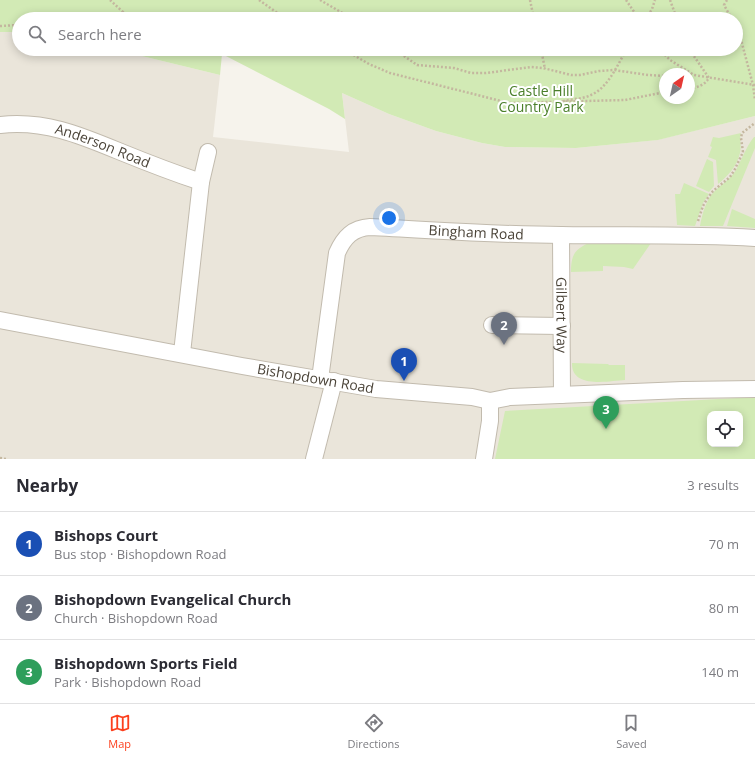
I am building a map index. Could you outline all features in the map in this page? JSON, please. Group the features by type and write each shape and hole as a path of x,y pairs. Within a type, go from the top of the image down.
{"street":[{"name":"Anderson Road","path":"0,125 35,124 54,127 201,182"},
{"path":"182,353 201,182 208,152"},
{"name":"Bingham Road","path":"314,459 327,380 337,253 343,241 351,232 370,227 479,233 561,235 697,235 755,238"},
{"name":"Gilbert Way","path":"561,235 562,395"},
{"name":"Bishopdown Road","path":"0,320 182,353 242,366 376,389 472,397 490,401 510,397 683,390 755,389"},
{"path":"492,325 562,326"},
{"path":"484,459 490,421 490,401"}],"path":[{"path":"110,0 123,12"},
{"path":"259,0 276,12"},
{"path":"320,0 341,12"},
{"path":"530,0 533,12"},
{"path":"626,0 634,12"},
{"path":"651,12 655,0"},
{"path":"670,0 674,12"},
{"path":"727,0 724,5 728,12"},
{"path":"0,26 12,25"},
{"path":"743,46 754,85 755,100"},
{"path":"355,56 390,73 484,98 509,103 557,103 625,100 659,93"},
{"path":"405,56 417,64 454,68 471,73 486,73 531,67 580,75 614,70 659,76"},
{"path":"542,56 545,69"},
{"path":"557,103 590,96 604,85 623,56"},
{"path":"666,56 683,68"},
{"path":"694,56 709,78"},
{"path":"695,75 754,85"},
{"path":"695,87 706,82 709,78"},
{"path":"697,235 698,224 703,206 713,191 730,177 743,152 741,138 742,133 755,123"},
{"path":"0,458 6,459"}],"shaded area":[{"path":"0,32 12,32 12,56 142,56 220,75 213,137 349,152 342,93 389,114 436,131 482,143 505,147 576,148 657,140 755,116 755,459 0,459"}],"green space":[{"name":"Castle Hill Country Park","path":"0,0 755,0 755,116 658,140 576,148 505,147 482,143 436,131 389,114 342,93 345,119 329,109 226,56 743,56 743,12 12,12 12,32 0,32"},
{"name":"Castle Hill Country Park","path":"142,56 222,56 220,75"},
{"path":"741,133 741,150 739,158 729,174 718,184 716,160 708,157 712,147 710,146 713,137 719,138"},
{"path":"754,137 755,148 723,226 700,226 707,201 715,191 734,174"},
{"path":"707,159 713,162 714,186 709,192 696,186"},
{"path":"684,183 709,194 703,203 695,226 677,225 675,194 680,194"},
{"path":"732,209 755,219 755,228 727,226"},
{"path":"591,242 651,243 633,269 603,266 603,271 571,272 573,256 575,253 581,247"},
{"path":"572,363 625,365 625,380 592,382 584,380 578,377 573,371"},
{"path":"755,397 755,459 495,459 505,411"}],"place":[{"name":"Bishopdown Evangelical Church","path":"504,345"},
{"name":"Bishops Court","path":"404,381"},
{"name":"Bishopdown Sports Field","path":"606,429"}]}
